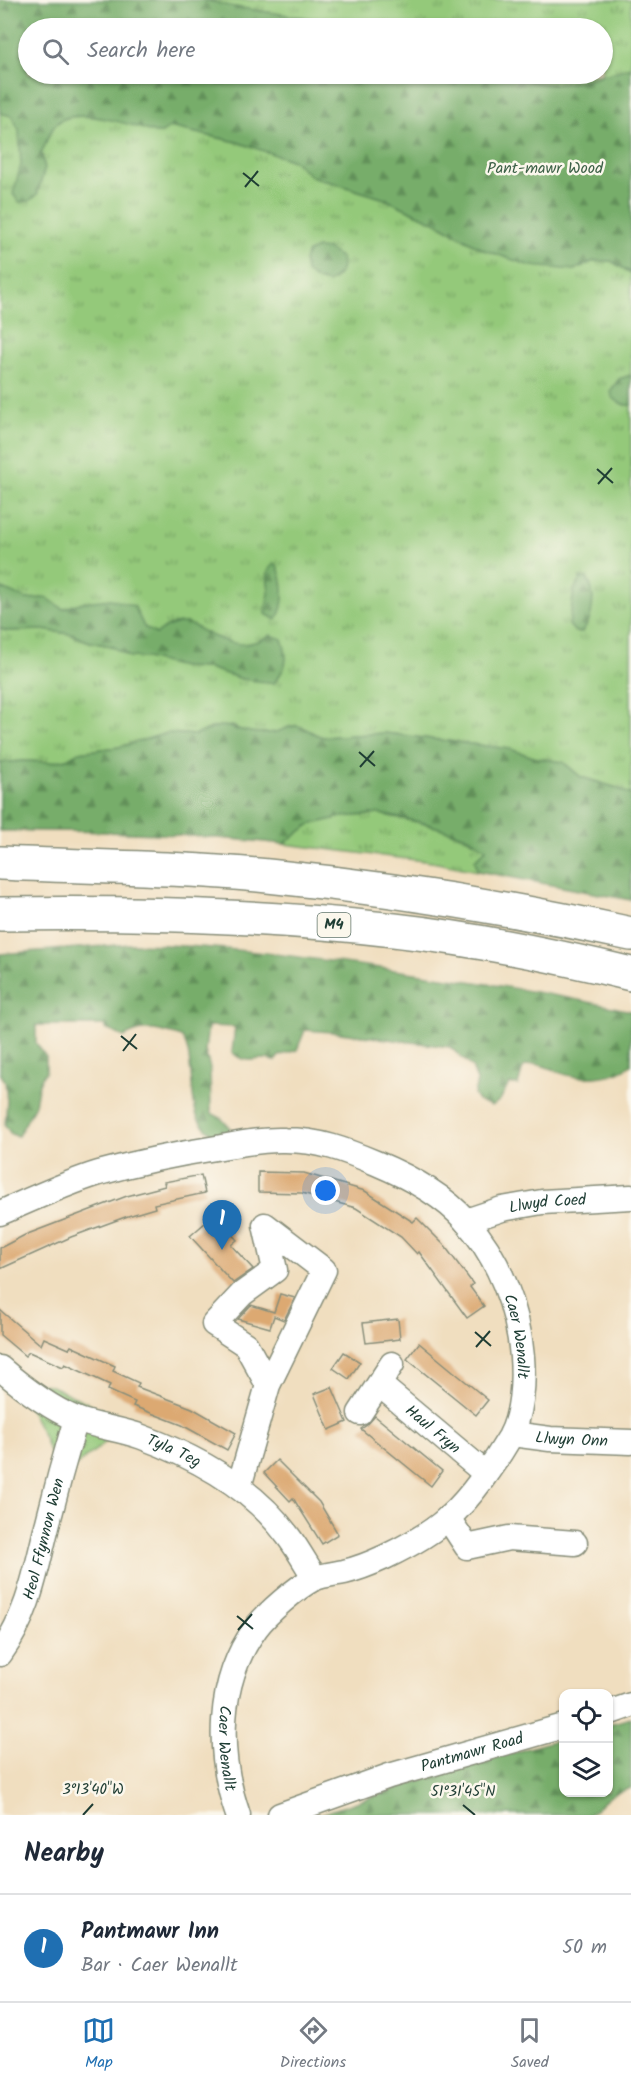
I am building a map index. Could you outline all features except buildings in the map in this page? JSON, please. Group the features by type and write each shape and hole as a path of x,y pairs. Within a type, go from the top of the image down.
{"highway":[{"path":"0,863 186,870 336,883 515,910 631,934"},
{"path":"0,874 186,870"},
{"name":"M4","path":"0,916 33,913 196,916 286,920 395,930 501,946 631,974"}],"street":[{"name":"Caer Wenallt","path":"0,1213 108,1171 162,1157 204,1149 283,1140 321,1142 393,1170 451,1206 466,1221 494,1260 512,1301 520,1336 523,1368 520,1403 512,1434 485,1473 448,1518 384,1558 348,1571 315,1578 275,1608 256,1627 244,1647 225,1705 223,1728 225,1770 238,1815"},
{"name":"Llwyd Coed","path":"466,1221 502,1209 542,1202 631,1197"},
{"path":"239,1487 268,1385 324,1270 265,1225 275,1270 242,1294 214,1324 246,1345 268,1385"},
{"path":"360,1413 392,1364"},
{"name":"Tyla Teg","path":"0,1368 41,1400 76,1419 140,1436 175,1450 239,1487 287,1534 315,1578"},
{"name":"Haul Fryn","path":"380,1385 485,1473"},
{"name":"Heol Ffynnon Wen","path":"0,1654 22,1616 32,1592 76,1419"},
{"name":"Llwyn Onn","path":"512,1434 550,1439 631,1442"},
{"path":"448,1518 467,1547 509,1538 575,1543"},
{"path":"613,1712 631,1706"},
{"name":"Pantmawr Road","path":"280,1815 389,1776 559,1727"}],"green space":[{"name":"Pant-mawr Wood","path":"0,0 205,0 234,7 307,18 18,18 18,84 613,84 613,72 631,67 631,273 611,261 594,261 574,270 531,266 484,250 439,224 385,199 311,176 294,161 237,142 170,127 162,133 155,133 104,118 89,116 76,116 56,124 41,154 45,168 37,195 29,201 19,202 13,194 21,165 19,130 12,116 0,113"},
{"path":"205,0 631,0 631,67 613,72 613,18 307,18 234,7"},
{"path":"0,113 36,121 19,201 45,168 41,154 55,125 64,119 75,117 104,118 155,133 162,133 169,127 237,142 294,161 311,176 385,199 439,224 484,250 574,270 594,261 611,261 631,273 631,795 617,788 581,777 563,762 536,758 510,749 385,733 323,737 300,727 291,726 275,733 243,732 233,726 211,728 195,735 168,733 119,747 79,752 67,759 52,762 0,763 0,628 6,631 43,630 70,634 90,642 111,646 130,657 147,658 182,667 208,668 242,679 258,643 239,645 227,643 199,629 180,624 156,634 144,627 134,606 83,602 63,609 47,598 26,599 0,588"},
{"path":"317,248 328,249 341,258 340,273 328,283 317,280 306,272 304,260 308,252"},
{"path":"631,375 631,405 626,405 612,397 611,390 619,379"},
{"path":"274,564 277,565 283,585 282,607 276,620 266,614 269,593 267,577"},
{"path":"581,578 587,578 593,598 586,627 582,632 575,632 569,625 574,590"},
{"path":"0,588 26,599 47,598 63,609 83,602 111,599 134,606 144,627 156,634 170,626 187,623 221,640 237,644 253,643 271,635 282,639 286,662 274,683 242,679 208,668 182,667 147,658 130,657 111,646 90,642 70,634 43,630 6,631 0,628"},
{"path":"219,726 261,733 298,726 324,737 385,733 510,749 536,758 563,762 581,777 617,788 631,795 631,900 478,871 475,860 486,849 470,838 424,823 380,814 341,817 309,825 284,844 142,833 0,831 0,763 53,762 67,759 79,752 119,747 168,733 195,735"},
{"path":"380,814 435,827 474,842 486,849 475,860 478,871 432,862 284,844 309,825 341,817"},
{"path":"131,944 225,949 317,959 506,987 631,1011 631,1065 610,1075 579,1077 566,1075 541,1065 529,1065 523,1067 518,1085 509,1084 500,1100 492,1106 478,1101 474,1095 477,1081 472,1067 450,1047 305,1030 297,1050 279,1056 275,1061 248,1060 232,1052 235,1027 208,1026 205,1051 210,1068 211,1113 221,1118 230,1128 226,1135 215,1137 197,1116 188,1052 182,1038 148,1030 134,1032 124,1037 106,1029 105,1025 36,1025 36,1043 46,1057 46,1071 39,1083 35,1104 25,1124 18,1136 11,1134 5,1125 7,1101 5,1081 0,1073 0,954"},
{"path":"15,1381 49,1385 118,1417 139,1436 107,1441 59,1479 43,1435"},
{"path":"631,1718 631,1788 613,1794 613,1743 613,1723"},
{"path":"559,1739 559,1797 609,1797 588,1815 318,1815 437,1775"}],"place":[{"name":"Pantmawr Inn","path":"222,1250"}]}
